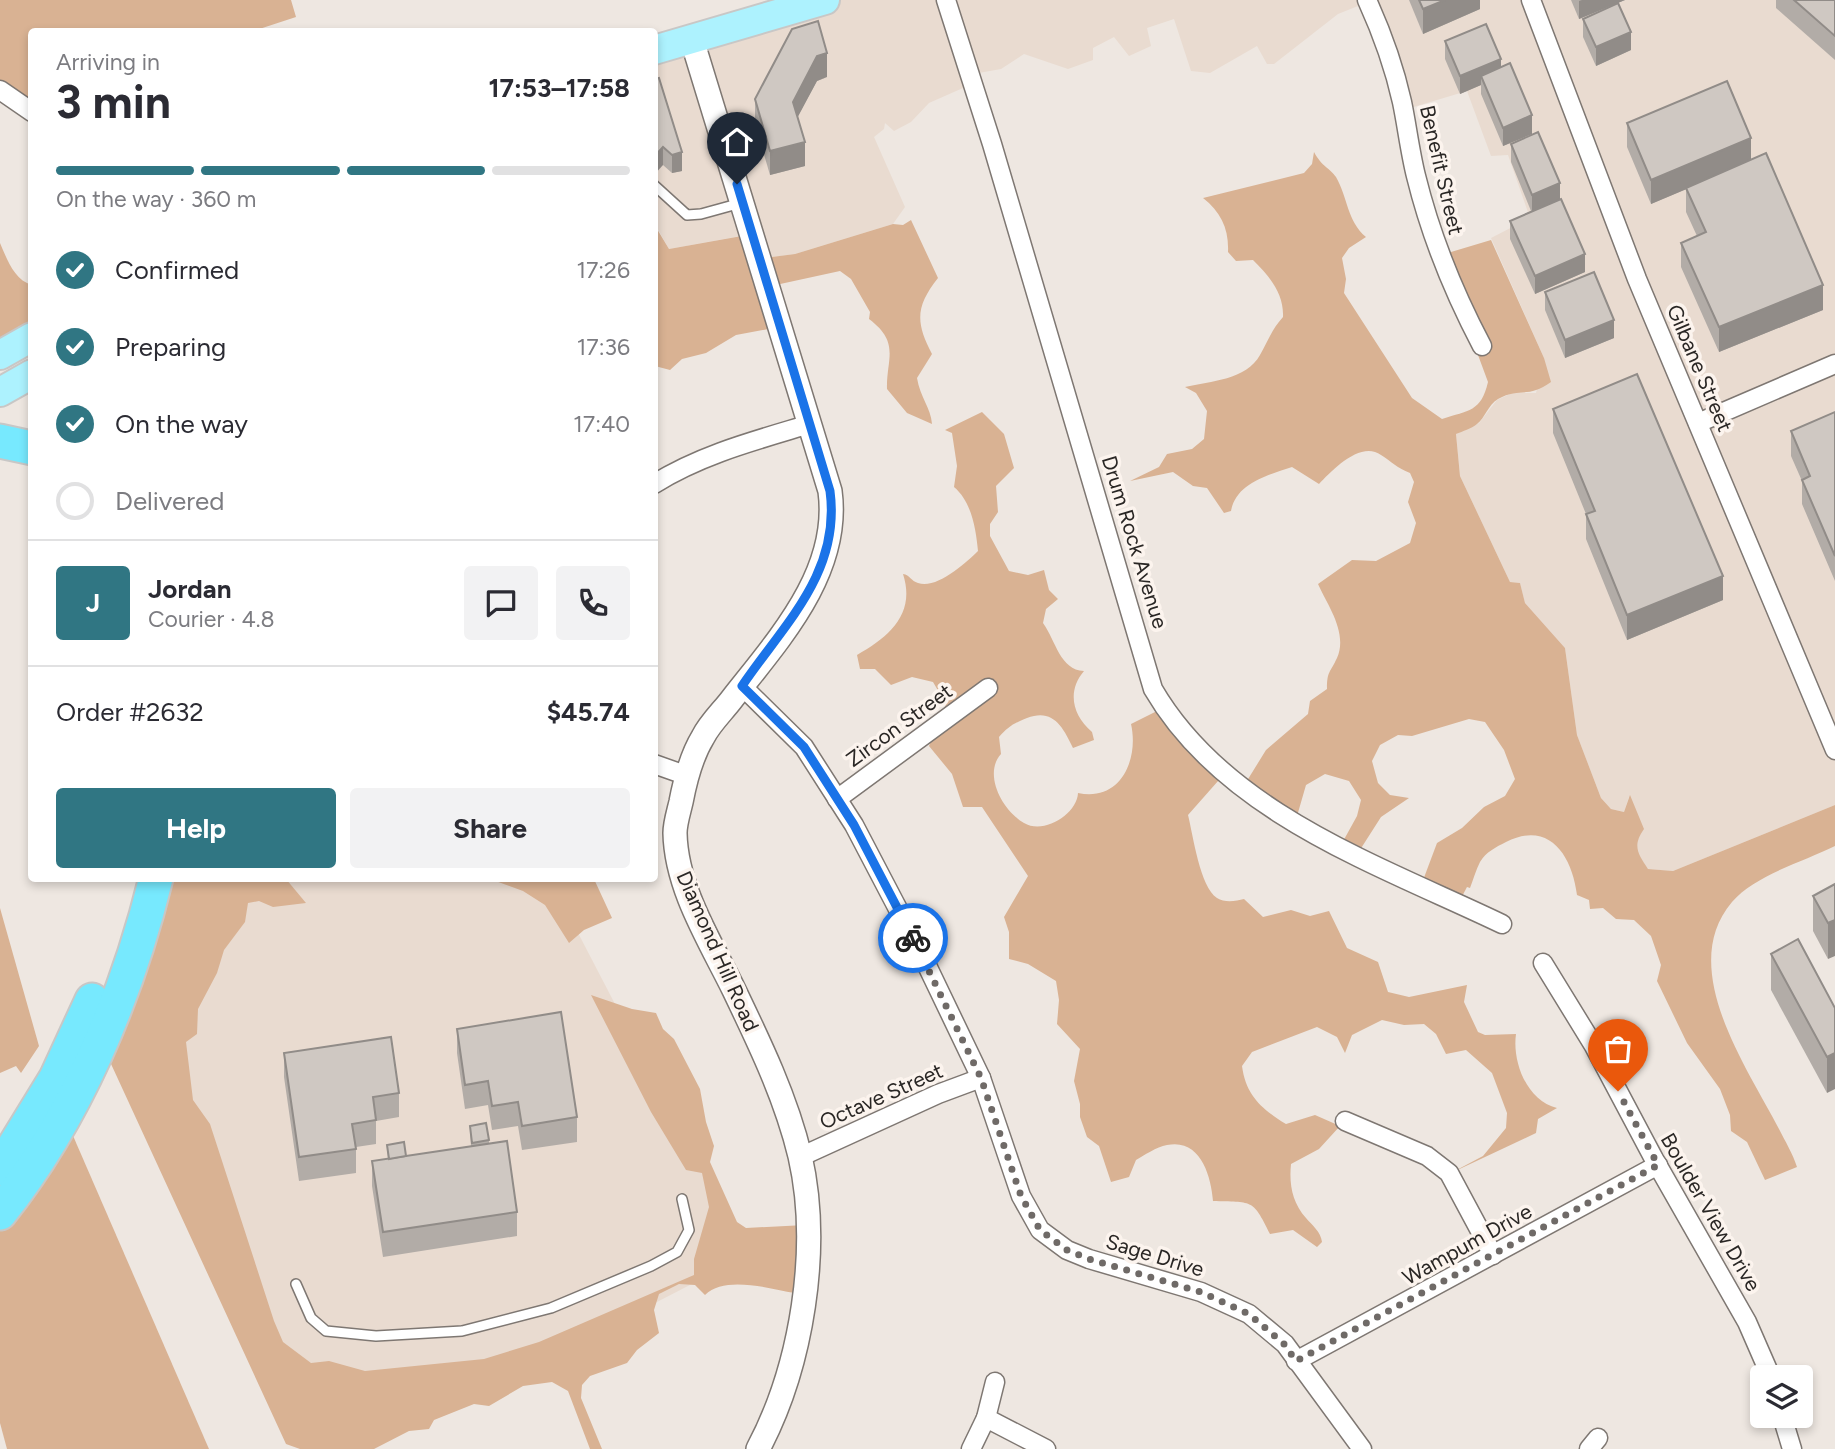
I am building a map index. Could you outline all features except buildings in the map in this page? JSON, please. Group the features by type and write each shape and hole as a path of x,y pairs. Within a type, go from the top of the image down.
{"highway":[{"path":"0,441 28,446"},
{"path":"0,1169 33,1118 76,1038 111,950 132,882"},
{"path":"0,1213 66,1111 92,1059 135,950 155,882"}],"main road":[{"path":"658,48 689,32 786,0"},
{"path":"658,33 689,32 825,0"},
{"path":"0,355 28,339"},
{"path":"0,392 28,376"}],"street":[{"name":"Drum Rock Avenue","path":"946,0 992,144 1153,689 1171,720 1224,772 1289,821 1502,924"},
{"name":"Benefit Street","path":"1367,0 1387,46 1402,100 1415,174 1434,242 1454,293 1482,346"},
{"name":"Gilbane Street","path":"1531,0 1587,151 1835,750"},
{"name":"Diamond Hill Road","path":"689,32 810,424 830,491 833,513 825,557 799,610 703,737 688,776 675,831 680,870 700,922 783,1098 800,1157 805,1192 808,1272 799,1332 774,1418 758,1449"},
{"path":"0,90 28,109"},
{"path":"1699,423 1835,364"},
{"path":"658,481 679,468 706,457 810,424"},
{"name":"Sage Drive","path":"742,686 804,747 837,799 921,953 981,1078 1021,1196 1040,1230 1067,1250 1089,1259 1201,1292 1249,1314 1284,1344 1362,1449"},
{"name":"Zircon Street","path":"837,799 988,688"},
{"path":"658,765 688,776"},
{"name":"Boulder View Drive","path":"1543,963 1594,1046 1748,1322 1766,1365"},
{"name":"Octave Street","path":"800,1157 938,1094 981,1078"},
{"path":"1345,1121 1427,1156 1449,1173 1493,1255"},
{"name":"Wampum Drive","path":"1296,1361 1658,1165"},
{"path":"971,1449 986,1418 995,1382"},
{"path":"986,1418 1046,1449"},
{"path":"1786,1428 1792,1449"}],"lane":[{"path":"658,188 687,215 743,203"},
{"path":"296,1284 311,1318 326,1331 376,1336 462,1331 551,1308 677,1252 689,1230 682,1199"}],"shaded area":[{"path":"0,0 291,0 296,17 262,28 28,28 28,111 0,100"},
{"path":"834,0 1835,0 1835,805 1673,871 1648,869 1636,852 1629,797 1624,812 1611,809 1601,798 1577,735 1565,648 1525,603 1520,583 1510,582 1460,476 1456,434 1479,423 1497,400 1512,393 1536,393 1544,358 1491,238 1530,218 1508,155 1491,156 1467,91 1407,109 1368,2 1338,14 1274,64 1267,64 1257,46 1210,73 1191,71 1174,19 1147,28 1151,46 1129,56 1114,37 1093,48 1093,60 1068,69 1024,54 1001,69 973,74 972,84 929,103 911,122 894,131 885,123 884,129 874,137 905,207 893,224 795,254 764,258 752,234 669,249 658,229 658,48"},
{"path":"1314,152 1336,177 1351,217 1366,237 1349,248 1342,258 1346,279 1344,293 1412,398 1442,419 1477,405 1488,382 1441,255 1491,240 1544,358 1551,382 1530,392 1498,399 1477,424 1456,434 1460,476 1510,582 1520,583 1525,603 1565,648 1577,735 1601,798 1611,809 1624,812 1630,795 1644,829 1637,845 1641,859 1648,869 1673,871 1835,805 1835,846 1780,870 1742,892 1732,902 1717,928 1711,957 1714,986 1722,1017 1797,1167 1765,1180 1747,1142 1731,1131 1730,1115 1720,1089 1687,1043 1657,981 1661,965 1651,936 1634,920 1616,919 1603,908 1590,909 1589,900 1577,895 1570,867 1556,845 1535,835 1521,836 1495,848 1480,862 1470,888 1467,887 1458,904 1422,883 1437,843 1462,828 1484,807 1505,796 1515,779 1504,750 1485,722 1469,719 1412,736 1398,735 1380,745 1372,761 1378,783 1390,795 1409,798 1381,817 1358,853 1341,845 1357,816 1361,800 1349,781 1325,774 1306,785 1295,823 1245,784 1266,750 1308,714 1310,701 1327,689 1328,675 1340,649 1340,639 1335,620 1318,584 1352,560 1376,561 1410,543 1416,523 1408,502 1414,482 1410,473 1373,451 1365,451 1347,459 1319,484 1292,467 1263,477 1239,493 1231,511 1224,513 1207,488 1193,486 1173,472 1130,481 1159,467 1167,454 1192,449 1204,439 1207,411 1196,393 1185,387 1227,378 1246,370 1260,355 1283,317 1281,300 1265,272 1253,260 1236,261 1228,252 1223,222 1215,209 1203,198 1304,173 1312,164"},
{"path":"911,220 938,278 925,297 920,314 926,343 932,354 917,378 932,424 907,413 887,389 890,352 885,336 869,319 870,312 851,279 840,271 771,286 779,327 736,335 706,353 682,359 670,370 658,367 658,231 669,249 753,234 764,258 795,254 893,224 903,225"},
{"path":"0,243 16,274 28,283 28,338 0,354"},
{"path":"982,412 1004,434 1014,468 996,486 998,512 990,524 990,536 1009,571 1028,575 1044,570 1049,590 1058,599 1046,609 1043,623 1069,666 1084,671 1075,687 1074,703 1094,740 1073,748 1056,721 1044,716 1027,718 1008,728 999,737 1001,754 994,771 1002,801 1016,817 1032,826 1058,820 1072,808 1078,793 1106,791 1116,784 1129,764 1133,737 1131,724 1161,709 1226,772 1188,815 1202,872 1211,892 1223,901 1244,899 1263,917 1291,910 1310,916 1329,911 1347,948 1378,962 1388,992 1409,997 1467,985 1464,1002 1478,1032 1485,1035 1516,1034 1516,1056 1524,1079 1537,1097 1557,1108 1538,1119 1536,1133 1451,1173 1483,1156 1506,1128 1507,1113 1492,1073 1466,1050 1446,1054 1436,1034 1424,1024 1404,1025 1382,1020 1352,1035 1345,1053 1337,1037 1317,1027 1252,1052 1242,1066 1247,1086 1256,1101 1286,1124 1315,1115 1340,1126 1319,1149 1291,1164 1291,1186 1295,1199 1301,1212 1320,1235 1322,1242 1317,1247 1293,1230 1270,1234 1259,1214 1249,1204 1213,1201 1210,1180 1202,1161 1188,1147 1178,1144 1155,1149 1136,1160 1129,1177 1111,1182 1099,1146 1087,1137 1080,1117 1080,1104 1074,1081 1080,1049 1057,1024 1059,1000 1056,981 1028,964 1009,959 1009,932 1004,917 1028,876 982,807 963,807 952,774 929,746 946,704 933,682 912,677 891,685 875,669 860,669 857,655 880,640 897,623 906,601 903,574 918,583 933,582 951,574 978,551 969,508 954,487 957,466 952,433 945,430"},
{"path":"155,882 288,882 306,903 273,907 259,901 248,903 245,922 224,950 217,973 198,1009 197,1034 186,1042 193,1100 210,1124 274,1321 283,1342 311,1363 329,1361 365,1371 484,1359 539,1342 694,1275 694,1259 709,1207 702,1173 686,1170 651,1112 591,995 632,1009 656,1013 663,1029 674,1039 700,1089 714,1146 710,1162 737,1222 746,1228 805,1225 800,1294 737,1284 725,1285 705,1295 695,1285 679,1284 659,1294 654,1310 659,1333 637,1350 627,1363 590,1376 582,1385 581,1398 602,1449 590,1449 568,1391 552,1382 523,1386 489,1406 474,1404 434,1420 429,1429 409,1431 374,1449 300,1449 286,1444 100,1040"},
{"path":"233,882 552,882 746,1256 533,1366 275,1390 143,1022"},
{"path":"498,882 595,882 612,918 584,930 569,943 545,905 523,891"},
{"path":"0,908 39,1046 21,1073 16,1066 0,1073"},
{"path":"64,1115 209,1449 7,1449 0,1423 0,1211"}],"way so far":[{"path":"913,938 981,1078 1012,1162 1021,1196 1028,1214 1040,1230 1067,1250 1089,1259 1201,1292 1249,1314 1284,1344 1296,1361 1658,1165 1618,1091"}],"route":[{"path":"737,184 830,491 833,513 825,557 799,610 742,686 804,747 854,825 913,938"}]}
